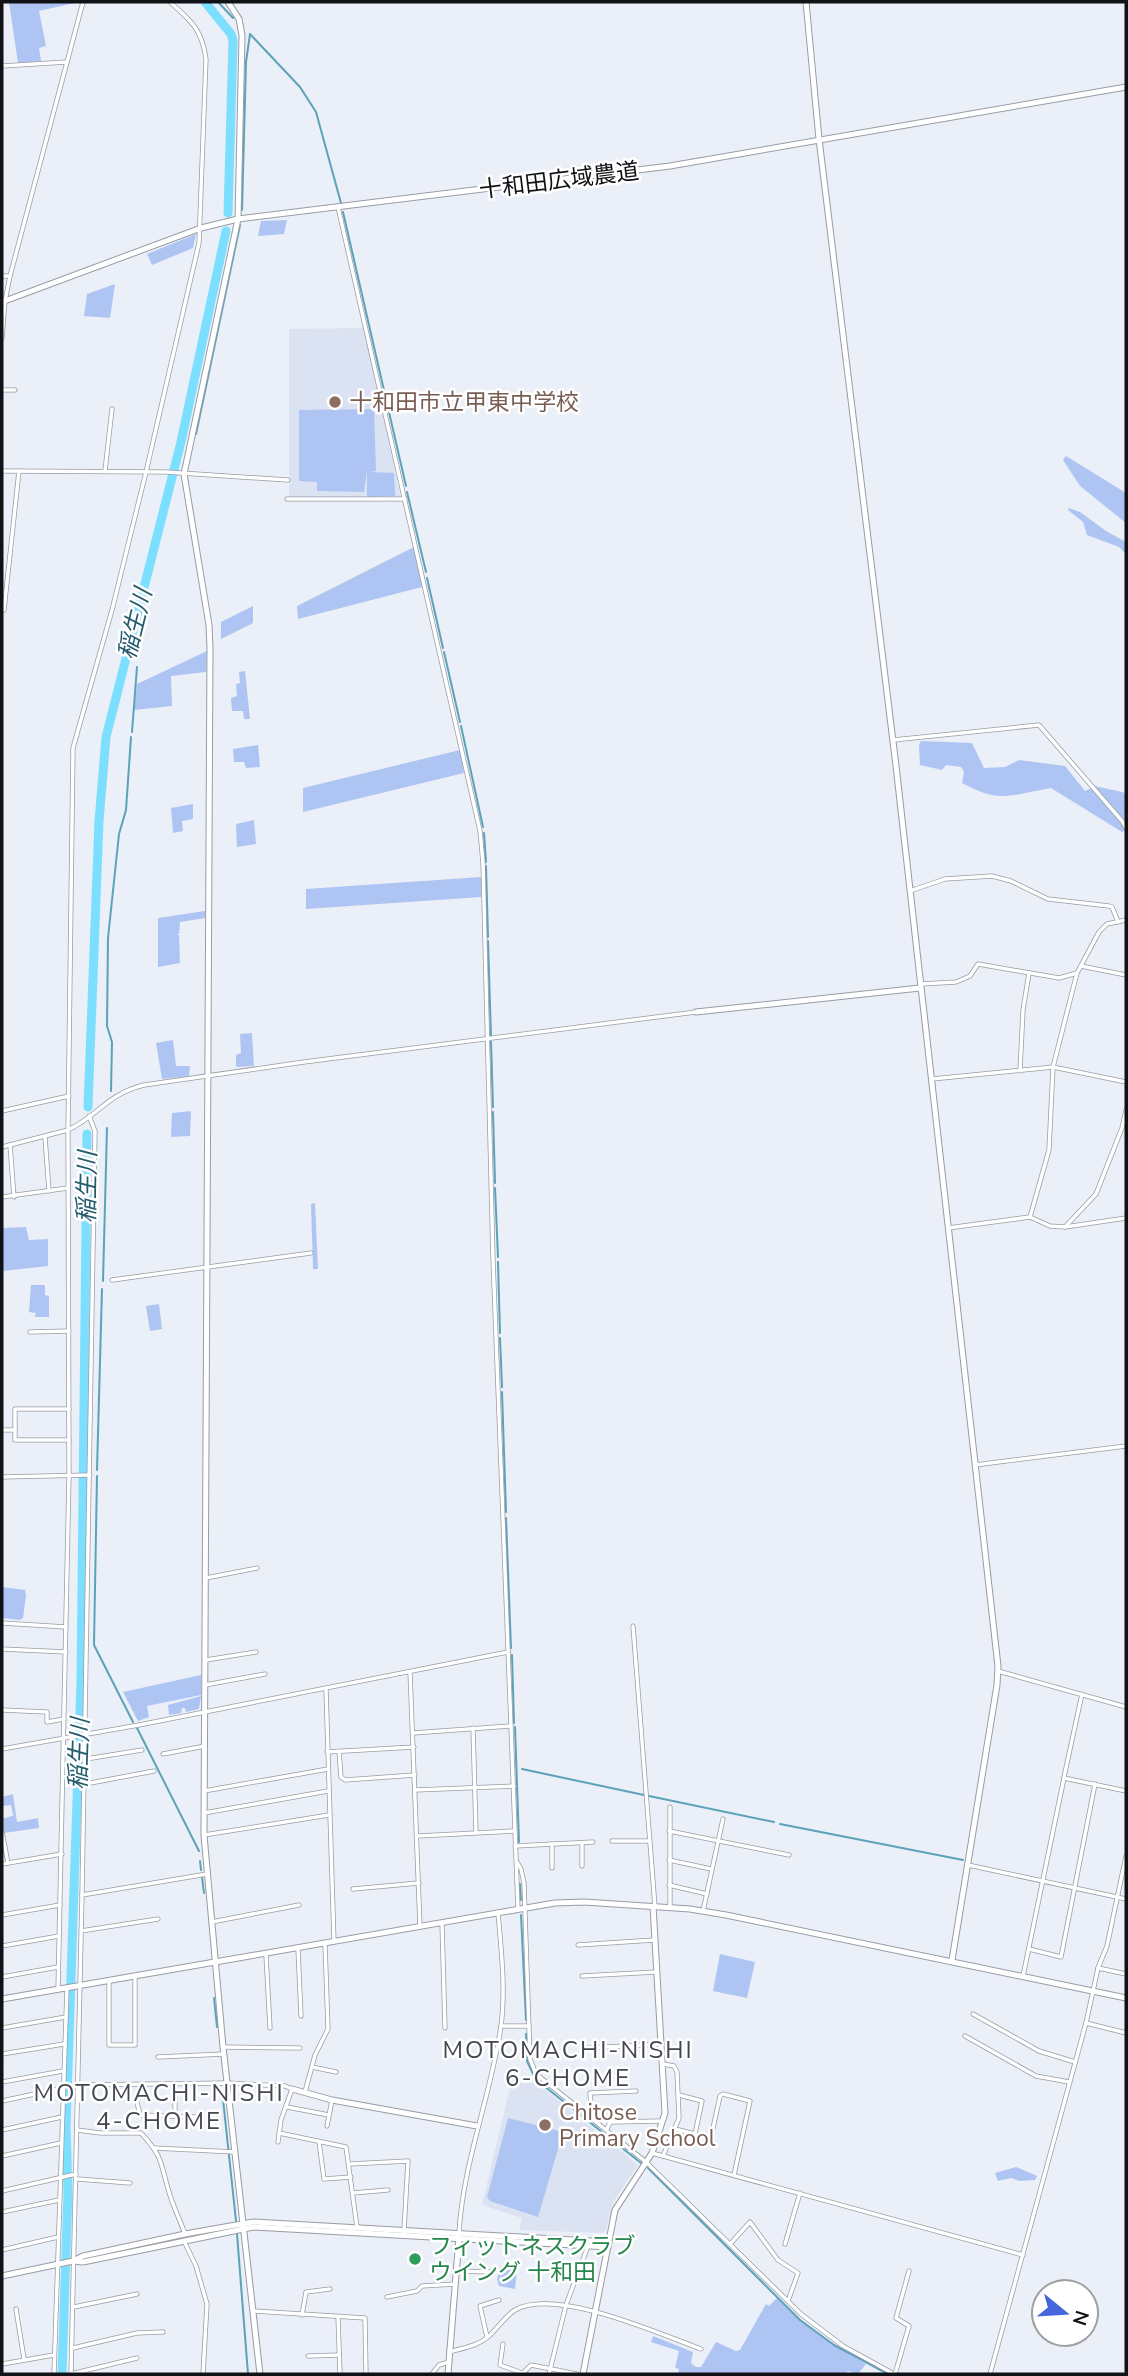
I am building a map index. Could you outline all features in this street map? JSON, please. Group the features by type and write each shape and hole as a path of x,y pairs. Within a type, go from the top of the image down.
{"street":[{"path":"2,338 3,301 83,2"},
{"path":"58,1990 69,1476 68,1130 74,748 146,472 201,228 206,59 204,42 194,24 170,2"},
{"path":"228,2 239,19 242,35 238,219 181,474 209,637 204,1835 223,2051 260,2374"},
{"path":"806,2 819,138 893,740 998,1671 952,1960"},
{"path":"2,66 67,62"},
{"name":"十和田広域農道","path":"3,301 201,228 238,219 670,166 819,138 1126,87"},
{"path":"338,207 480,831 514,1831 530,2059 536,2074 646,2162 788,2301 831,2337 895,2374 909,2326 896,2318 909,2271"},
{"path":"2,276 10,276"},
{"path":"2,390 15,390"},
{"path":"105,471 112,409"},
{"path":"2,471 166,472 288,480"},
{"path":"2,610 19,471"},
{"path":"288,499 405,499"},
{"path":"893,740 1039,725 1126,828"},
{"path":"909,891 945,878 1000,877 1048,899 1109,906 1118,922"},
{"path":"1030,1217 1049,1150 1053,1067 1077,973 1099,932 1107,924 1126,920"},
{"path":"2,1147 68,1130 124,1090 696,1012 956,982 970,976 978,964 1059,978 1077,973"},
{"path":"1081,966 1126,975"},
{"path":"1020,1071 1023,1010 1029,973"},
{"path":"932,1079 1053,1067 1126,1082"},
{"path":"2,1111 69,1096"},
{"path":"1065,1227 1096,1194 1122,1128 1126,1110"},
{"path":"89,1116 95,1131 86,1759 78,1986 79,2085 72,2261 71,2374 137,2358"},
{"path":"45,1136 49,1191"},
{"path":"10,1145 14,1197"},
{"path":"2,1197 68,1188"},
{"path":"948,1228 1030,1217 1051,1226 1065,1227 1126,1218"},
{"path":"112,1280 311,1253"},
{"path":"30,1332 69,1331"},
{"path":"69,1409 15,1409 15,1440 69,1440"},
{"path":"2,1430 15,1430"},
{"path":"975,1465 1126,1446"},
{"path":"2,1477 88,1475"},
{"path":"206,1578 257,1568"},
{"path":"2,1623 66,1628"},
{"path":"583,2374 615,2210 652,2153 664,2121 666,2104 633,1626"},
{"path":"2,1649 66,1652"},
{"path":"205,1661 256,1652"},
{"path":"2,1749 508,1652"},
{"path":"998,1671 1126,1707"},
{"path":"410,1672 418,1836 419,1927"},
{"path":"205,1685 265,1674"},
{"path":"326,1689 334,1942"},
{"path":"1023,1976 1082,1693"},
{"path":"2,1710 47,1712 47,1722 64,1719"},
{"path":"413,1733 511,1726"},
{"path":"472,1728 477,1832"},
{"path":"163,1754 205,1746"},
{"path":"327,1752 414,1747"},
{"path":"86,1759 142,1750"},
{"path":"339,1751 341,1777 345,1780 415,1775"},
{"path":"204,1791 328,1769"},
{"path":"85,1784 153,1771"},
{"path":"1064,1778 1126,1791"},
{"path":"1029,1950 1061,1957 1096,1784"},
{"path":"415,1790 513,1786"},
{"path":"204,1813 328,1791"},
{"path":"670,1807 670,1908"},
{"path":"204,1835 329,1815"},
{"path":"703,1911 723,1819"},
{"path":"418,1836 514,1831"},
{"path":"669,1831 789,1855"},
{"path":"2,1832 8,1863"},
{"path":"612,1841 649,1841"},
{"path":"515,1846 593,1842"},
{"path":"582,1843 582,1866"},
{"path":"552,1844 552,1868"},
{"path":"2,1864 62,1854"},
{"path":"990,2374 1086,2023 1098,1968 1107,1945 1126,1856"},
{"path":"669,1860 712,1869"},
{"path":"968,1866 1126,1899"},
{"path":"82,1895 207,1874"},
{"path":"353,1889 419,1883"},
{"path":"669,1885 707,1894"},
{"path":"2,1999 216,1964 498,1912 584,1902 703,1911 952,1960 1126,1998"},
{"path":"2,1915 60,1905"},
{"path":"212,1922 299,1905"},
{"path":"448,2374 464,2185 501,2026 502,1963 498,1912"},
{"path":"80,1931 158,1919"},
{"path":"442,1923 445,2028"},
{"path":"2,1946 59,1936"},
{"path":"578,1945 654,1940"},
{"path":"304,2093 315,2054 328,2029 325,1944"},
{"path":"298,1949 301,2016"},
{"path":"266,1955 270,2028"},
{"path":"2,1977 58,1967"},
{"path":"1098,1968 1126,1974"},
{"path":"582,1976 656,1972"},
{"path":"108,1982 108,2045 135,2045 135,1978"},
{"path":"54,2374 68,1988"},
{"path":"973,2014 1039,2051 1074,2062"},
{"path":"2,2028 66,2017"},
{"path":"1086,2023 1126,2033"},
{"path":"501,2026 529,2026"},
{"path":"965,2036 1036,2076 1069,2082"},
{"path":"2,2054 64,2044"},
{"path":"587,2048 662,2044"},
{"path":"158,2057 300,2048"},
{"path":"663,2064 674,2066 679,2095 679,2118 663,2156"},
{"path":"312,2067 336,2072"},
{"path":"2,2081 63,2070"},
{"path":"79,2085 227,2083 292,2089 332,2100 477,2126"},
{"path":"175,2084 175,2116"},
{"path":"2,2101 63,2088"},
{"path":"278,2142 292,2089"},
{"path":"592,2118 590,2093 636,2091"},
{"path":"710,2142 720,2096 723,2094 750,2101 734,2175"},
{"path":"675,2129 695,2134 702,2101 679,2095"},
{"path":"136,2098 140,2115 195,2117"},
{"path":"327,2126 332,2100"},
{"path":"286,2106 329,2115"},
{"path":"2,2130 62,2117"},
{"path":"606,2129 610,2122 664,2121"},
{"path":"77,2130 100,2133 139,2132 154,2148 162,2162 207,2304 203,2374"},
{"path":"279,2133 346,2147 356,2227"},
{"path":"319,2141 324,2179 351,2177"},
{"path":"2,2157 61,2143"},
{"path":"154,2148 235,2152"},
{"path":"652,2153 1023,2255"},
{"path":"349,2164 408,2161 404,2230"},
{"path":"2,2191 75,2176 130,2183"},
{"path":"353,2193 388,2190"},
{"path":"786,2244 800,2193"},
{"path":"2,2212 59,2200"},
{"path":"731,2243 750,2222 778,2260 798,2273 788,2301"},
{"path":"244,2225 608,2244"},
{"path":"2,2268 3,2276 72,2261 83,2256 244,2225 356,2227 588,2246 608,2244"},
{"path":"2,2250 58,2238"},
{"path":"549,2374 566,2305 588,2246"},
{"path":"456,2271 492,2272"},
{"path":"387,2297 417,2291 422,2286 455,2284"},
{"path":"302,2315 306,2292 330,2289"},
{"path":"73,2307 137,2294"},
{"path":"487,2337 480,2306 499,2300"},
{"path":"449,2352 477,2344 519,2308 552,2303 596,2312 701,2349"},
{"path":"16,2309 24,2359"},
{"path":"254,2311 365,2318 366,2374"},
{"path":"338,2317 340,2374"},
{"path":"72,2348 136,2333 163,2332"},
{"path":"503,2344 500,2365 522,2374 531,2365 577,2374"},
{"path":"2,2364 54,2355"},
{"path":"307,2356 339,2355"},
{"path":"432,2374 443,2362 449,2362"}],"shaded area":[{"path":"9,2 79,2 39,11 46,46 39,48 41,61 18,63"},
{"path":"287,220 284,234 258,236 261,221"},
{"path":"196,234 193,248 152,265 147,254"},
{"path":"115,284 110,318 84,316 87,294"},
{"name":"十和田市立甲東中学校","path":"364,328 400,495 289,497 289,329"},
{"path":"374,409 376,471 371,472 394,473 395,496 367,497 367,471 364,492 317,491 317,482 299,481 299,410"},
{"path":"1066,456 1126,493 1126,523 1080,486 1063,460"},
{"path":"1069,508 1080,512 1126,542 1126,554 1119,547 1087,535 1083,522 1068,510"},
{"path":"414,547 422,587 298,619 297,606"},
{"path":"253,606 253,623 221,639 221,622"},
{"path":"207,651 206,672 171,676 172,706 134,710 137,684"},
{"path":"245,671 250,719 244,719 243,711 232,711 231,698 237,696 239,672"},
{"path":"921,741 972,743 984,768 1005,767 1019,760 1065,766 1085,791 1095,786 1126,793 1126,830 1122,832 1051,788 1006,796 975,790 962,783 964,772 961,767 946,765 942,770 920,765"},
{"path":"258,745 260,767 246,768 244,762 234,762 233,749"},
{"path":"460,750 464,773 303,812 303,788"},
{"path":"193,804 193,819 182,821 183,831 173,833 171,808"},
{"path":"254,820 256,844 237,847 236,824"},
{"path":"481,877 481,897 306,909 306,889"},
{"path":"205,911 205,918 180,922 179,934 176,935 179,935 180,963 158,967 158,918"},
{"path":"252,1033 254,1066 236,1067 236,1055 241,1053 240,1034"},
{"path":"173,1040 176,1066 190,1066 189,1076 162,1079 156,1043"},
{"path":"191,1111 190,1136 171,1137 172,1113"},
{"path":"315,1203 318,1269 313,1269 311,1204"},
{"path":"26,1227 29,1240 48,1239 48,1266 3,1271 3,1228"},
{"path":"31,1285 45,1285 45,1295 49,1296 49,1317 35,1317 36,1313 29,1312"},
{"path":"159,1304 162,1329 150,1331 146,1306"},
{"path":"2,1587 25,1590 23,1618 20,1620 2,1618"},
{"path":"201,1675 201,1695 147,1706 149,1717 138,1721 123,1692"},
{"path":"201,1696 199,1709 186,1712 185,1708 182,1708 181,1713 169,1715 168,1705"},
{"path":"13,1794 17,1822 38,1818 39,1828 4,1833 2,1819 15,1815 11,1805 3,1806 2,1797"},
{"path":"720,1954 755,1962 747,1998 713,1991"},
{"name":"Chitose Primary School","path":"513,2075 526,2084 531,2078 638,2165 613,2202 606,2230 602,2233 519,2230 522,2218 482,2205"},
{"path":"508,2118 563,2132 538,2217 490,2201 487,2197"},
{"path":"1016,2167 1037,2176 1035,2180 1020,2181 1011,2178 998,2181 995,2173"},
{"path":"500,2268 517,2271 515,2289 499,2286 497,2279"},
{"path":"777,2298 819,2334 866,2364 858,2374 848,2371 845,2374 678,2374 679,2369 675,2368 679,2351 651,2342 653,2336 693,2352 691,2363 701,2367 716,2342 736,2351 740,2350 766,2304 769,2306"}],"waterway":[{"name":"稲生川","path":"205,2 231,34 233,41 228,213"},
{"path":"218,2 233,18"},
{"path":"242,210 246,62 250,34 300,87 316,112 341,203"},
{"path":"343,212 406,486"},
{"path":"196,434 240,225"},
{"name":"稲生川","path":"88,1107 99,821 106,737 181,442 226,231"},
{"path":"407,492 426,572"},
{"path":"427,578 443,648"},
{"path":"444,652 460,722"},
{"path":"132,732 137,667"},
{"path":"461,726 483,827"},
{"path":"111,1091 112,1042 107,1026 108,938 119,834 126,810 131,737"},
{"path":"484,833 486,862"},
{"path":"486,866 488,937"},
{"path":"488,941 491,1036"},
{"path":"491,1042 493,1107"},
{"path":"493,1112 495,1183"},
{"path":"103,1281 107,1128"},
{"name":"稲生川","path":"62,2374 68,2192 66,2125 81,1682 87,1134"},
{"path":"495,1188 498,1257"},
{"path":"498,1262 500,1333"},
{"path":"97,1470 102,1289"},
{"path":"500,1338 502,1387"},
{"path":"502,1392 506,1512"},
{"path":"97,1476 94,1645 133,1722"},
{"path":"506,1518 511,1648"},
{"path":"512,1655 514,1723"},
{"path":"515,1727 519,1842"},
{"path":"137,1728 199,1851"},
{"path":"522,1769 644,1795"},
{"path":"649,1796 774,1822"},
{"path":"780,1824 963,1860"},
{"path":"200,1861 201,1870"},
{"path":"202,1877 204,1893"},
{"path":"520,1884 521,1900"},
{"path":"521,1915 526,2020"},
{"path":"214,1998 217,2027"},
{"path":"526,2034 527,2061 534,2076"},
{"path":"539,2082 641,2163"},
{"path":"222,2090 236,2221"},
{"path":"648,2168 800,2320 834,2345 888,2374"},
{"path":"237,2234 248,2374"}],"place":[{"name":"十和田市立甲東中学校","path":"335,402"},
{"name":"Chitose Primary School","path":"545,2125"},
{"name":"フィットネスクラブ ウイング 十和田","path":"415,2259"}],"district":[{"name":"MOTOMACHI-NISHI 6-CHOME","path":"568,2064"},
{"name":"MOTOMACHI-NISHI 4-CHOME","path":"159,2107"}]}
